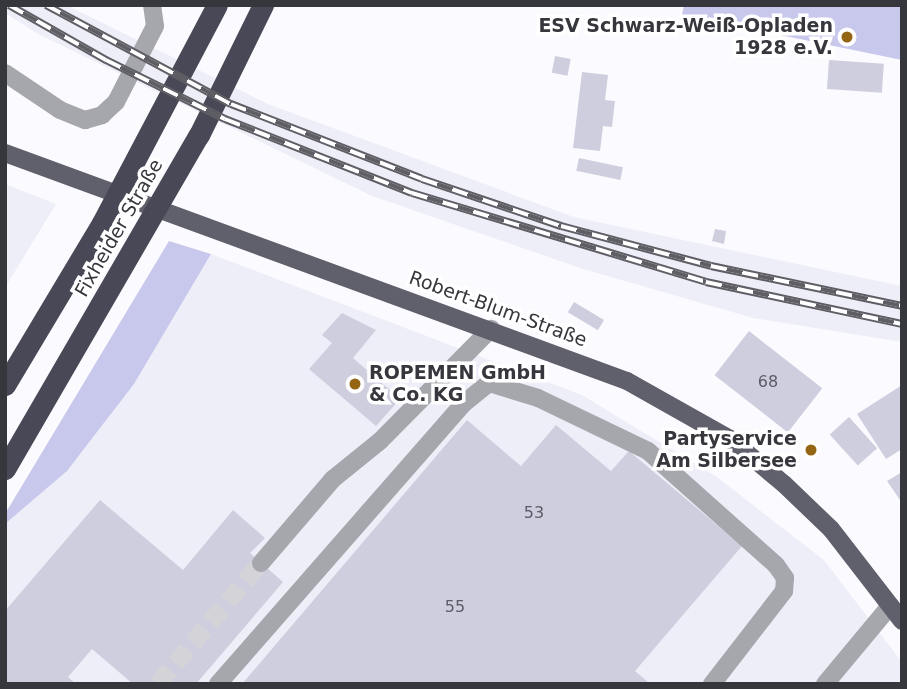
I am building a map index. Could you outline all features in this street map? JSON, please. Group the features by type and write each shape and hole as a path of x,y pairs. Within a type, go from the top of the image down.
{"highway":[{"name":"Fixheider Straße","path":"5,385 102,223 217,5"},
{"name":"Fixheider Straße","path":"5,469 199,135 263,5"}],"main road":[{"name":"Robert-Blum-Straße","path":"5,153 491,328 627,381 730,439 831,529 899,617"}],"street":[{"path":"5,73 60,110 85,120 102,115 116,102 155,26 152,5"},
{"path":"261,563 334,480 380,441 491,328"},
{"path":"218,684 463,404 489,383 538,398 648,451 776,565 785,578 785,591 712,684"},
{"path":"825,684 899,617"}],"shaded area":[{"path":"5,5 66,5 268,104 574,217 902,286 902,342 753,318 583,269 372,196 38,34 5,13"},
{"name":"ESV Schwarz-Weiß-Opladen 1928 e.V.","path":"684,5 902,5 902,60 682,15"},
{"path":"5,184 56,204 5,288"},
{"path":"169,241 211,254 134,384 67,471 5,524 5,514"},
{"path":"211,254 582,395 717,477 824,560 902,662 902,684 5,684 5,524 67,471 134,384"}],"building":[{"path":"555,56 571,59 567,76 552,73"},
{"path":"829,60 884,64 882,93 827,89"},
{"path":"582,72 608,75 605,100 615,101 612,127 603,126 600,151 573,148"},
{"path":"579,158 623,167 620,180 576,171"},
{"path":"715,229 726,231 724,244 712,241"},
{"path":"574,302 604,320 598,330 568,312"},
{"name":"ROPEMEN GmbH & Co. KG","path":"342,313 376,330 353,358 400,399 376,426 309,369 332,343 322,335"},
{"path":"749,331 822,388 788,432 715,375"},
{"path":"902,385 902,449 886,459 857,414"},
{"path":"849,417 877,448 858,466 830,434"},
{"path":"467,420 521,466 556,425 611,471 629,451 742,546 635,671 650,684 242,684"},
{"path":"902,472 902,503 887,481"},
{"path":"100,500 183,570 233,510 265,538 250,553 283,582 196,684 133,684 92,649 68,677 76,684 5,684 5,611"}],"tunnel":[{"path":"158,684 261,563"}],"railway":[{"path":"9,5 106,60 225,119 412,193 706,282 902,324"},
{"path":"46,5 231,104 422,179 561,226 711,266 902,306"}],"place":[{"name":"ESV Schwarz-Weiß-Opladen 1928 e.V.","path":"847,37"},
{"name":"ROPEMEN GmbH & Co. KG","path":"355,384"},
{"name":"Partyservice Am Silbersee","path":"811,450"}]}
